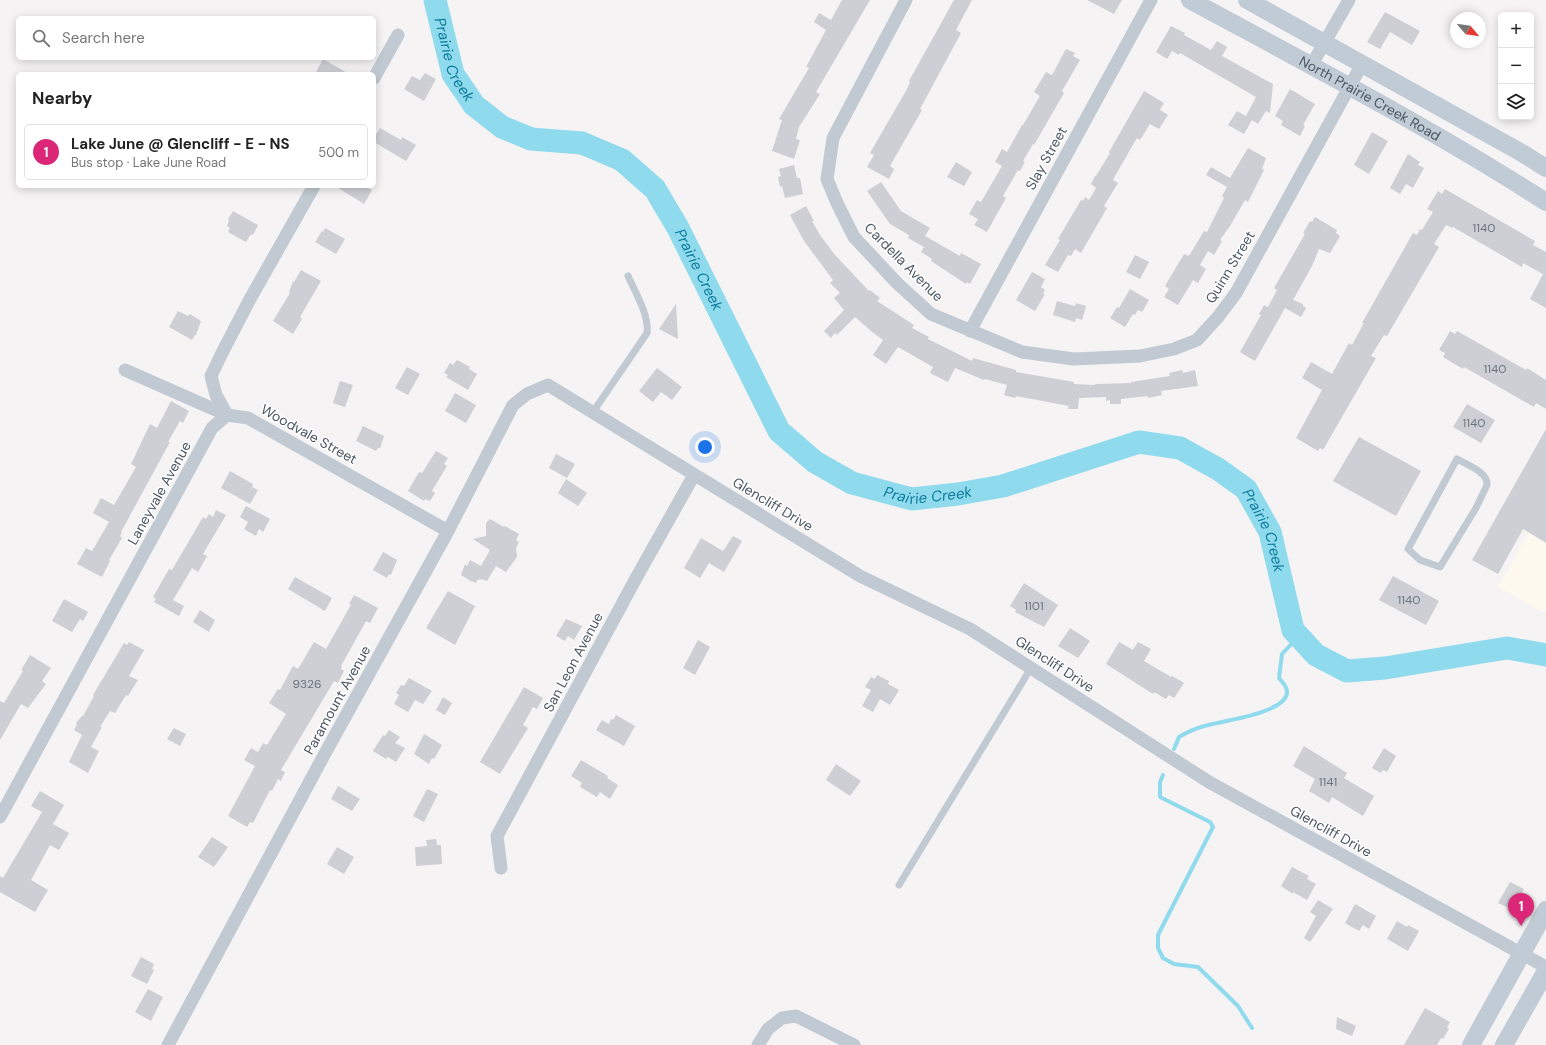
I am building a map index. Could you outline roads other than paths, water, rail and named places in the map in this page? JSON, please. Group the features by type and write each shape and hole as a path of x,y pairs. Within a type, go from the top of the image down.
{"main road":[{"name":"North Prairie Creek Road","path":"1190,0 1349,86 1503,174 1546,202"},
{"name":"North Prairie Creek Road","path":"1247,0 1522,153 1546,168"},
{"path":"1470,1045 1546,910"},
{"path":"1504,1045 1546,971"}],"street":[{"name":"Cardella Avenue","path":"906,0 833,138 827,179 854,237 897,283 931,314 970,331"},
{"name":"Slay Street","path":"970,331 1151,0"},
{"path":"1311,66 1349,0"},
{"path":"376,74 398,35"},
{"name":"Quinn Street","path":"970,331 1022,352 1074,359 1140,356 1174,349 1197,340 1218,317 1236,293 1362,64"},
{"path":"227,415 216,394 211,376 250,299 313,188"},
{"name":"Woodvale Street","path":"125,370 227,415 248,418 448,530"},
{"name":"Glencliff Drive","path":"548,385 860,576 970,629 1209,782 1546,967"},
{"name":"Paramount Avenue","path":"168,1045 323,757 448,530 513,404 527,394 548,385"},
{"name":"Laneyvale Avenue","path":"0,817 212,428 227,415"},
{"name":"San Leon Avenue","path":"501,868 497,836 635,580 694,475"},
{"path":"758,1045 768,1029 782,1018 796,1016 854,1045"}],"lane":[{"path":"593,412 647,333 643,309 628,276"},
{"path":"1457,459 1485,475 1487,485 1476,508 1440,567 1420,560 1408,549 1457,459"},
{"path":"899,885 1031,668"}],"waterway":[{"name":"Prairie Creek","path":"435,0 453,74 474,105 502,127 531,139 582,143 622,160 655,189 678,228 779,431 815,462 852,483 912,499 958,494 1003,486 1139,442 1180,448 1218,469 1246,489 1270,532 1293,630 1316,655 1347,671 1385,668 1507,648 1546,655"},
{"path":"1174,749 1179,737 1193,730 1250,716 1275,706 1283,700 1287,693 1287,689 1279,678 1282,654 1299,636"},
{"path":"1163,775 1160,782 1160,797 1210,822 1213,827 1158,935 1158,948 1163,958 1174,964 1198,967 1238,1006 1252,1028"}],"place":[{"name":"Lake June @ Glencliff - E - NS","path":"1521,926"}]}
